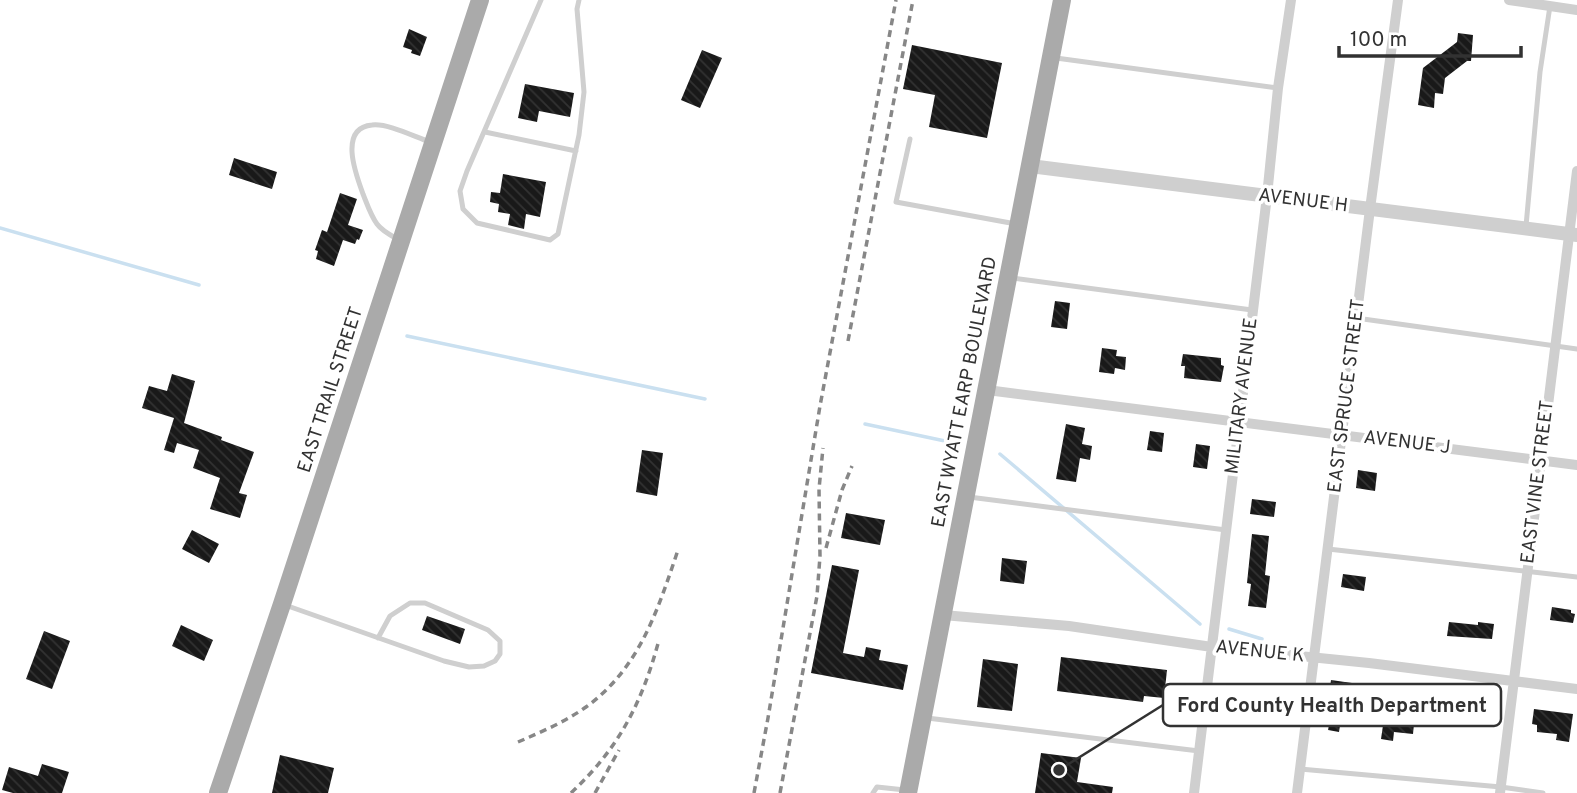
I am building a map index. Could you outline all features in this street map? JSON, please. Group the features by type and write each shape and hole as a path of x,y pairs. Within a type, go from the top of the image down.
{"main road":[{"name":"EAST TRAIL STREET","path":"218,793 480,0"},
{"name":"EAST WYATT EARP BOULEVARD","path":"908,792 1062,0"}],"street":[{"name":"MILITARY AVENUE","path":"1194,793 1278,88 1291,0"},
{"name":"EAST SPRUCE STREET","path":"1297,793 1398,0"},
{"path":"1509,0 1577,10"},
{"name":"AVENUE H","path":"1030,166 1573,234"},
{"name":"EAST VINE STREET","path":"1500,790 1555,346 1571,268 1577,171"},
{"name":"AVENUE J","path":"986,390 1577,465"},
{"name":"AVENUE K","path":"943,615 1069,626 1212,647 1577,689"}],"lane":[{"path":"541,0 460,191 463,209 477,223 550,240 558,234 576,151 584,92 579,0"},
{"path":"1526,228 1540,72 1550,6"},
{"path":"1051,57 1278,88"},
{"path":"402,242 378,226 369,209 356,176 351,156 352,143 357,132 374,124 433,144"},
{"path":"485,132 576,151"},
{"path":"910,139 895,202 1019,224"},
{"path":"1008,277 1252,310"},
{"path":"1356,318 1577,349"},
{"path":"966,497 1226,530"},
{"path":"1328,549 1577,577"},
{"path":"282,604 378,638 444,661 469,667 484,666 495,661 500,654 500,641 488,630 425,603 410,603 390,616 378,638"},
{"path":"923,717 1199,751"},
{"path":"1300,769 1543,793"},
{"path":"873,793 877,787 908,792"}],"building":[{"path":"409,29 427,37 420,56 403,47"},
{"path":"1458,33 1473,35 1471,61 1467,61 1445,78 1443,94 1435,93 1434,108 1418,105 1423,68 1457,42"},
{"path":"912,45 1002,63 987,138 929,127 935,95 903,89"},
{"path":"702,50 722,58 700,108 681,100"},
{"path":"525,84 574,93 570,117 539,111 537,122 518,118"},
{"path":"234,158 277,172 272,189 229,175"},
{"path":"503,174 546,182 540,217 526,214 524,229 508,225 510,214 498,212 499,204 490,202 491,192 500,193"},
{"path":"340,193 357,199 348,225 363,230 355,244 343,240 334,266 316,259 318,251 315,250 322,230 327,232"},
{"path":"1055,301 1070,303 1067,329 1051,327"},
{"path":"1102,348 1117,350 1116,356 1126,357 1125,370 1115,368 1114,374 1099,372"},
{"path":"1183,354 1221,358 1221,365 1224,366 1221,382 1184,378 1185,366 1181,366"},
{"path":"172,374 195,381 184,423 254,452 239,493 247,495 240,518 210,509 220,478 193,468 199,450 177,443 174,453 164,450 174,418 142,408 149,386 167,391"},
{"path":"1066,424 1085,428 1082,444 1092,446 1090,460 1080,458 1076,482 1056,479"},
{"path":"1150,431 1164,433 1162,452 1147,450"},
{"path":"1196,444 1210,446 1207,469 1193,467"},
{"path":"642,450 663,453 657,496 636,492"},
{"path":"1358,470 1377,473 1375,491 1356,488"},
{"path":"1252,499 1276,502 1274,517 1250,514"},
{"path":"846,513 885,520 880,545 841,538"},
{"path":"192,530 219,544 209,563 182,549"},
{"path":"1252,534 1269,536 1265,575 1270,576 1266,608 1248,606 1251,584 1247,583"},
{"path":"1002,558 1027,561 1024,584 1000,581"},
{"path":"832,565 859,570 843,653 864,657 866,647 881,650 879,660 908,665 903,690 811,673"},
{"path":"1343,574 1366,577 1364,591 1341,587"},
{"path":"1552,607 1571,610 1571,613 1575,614 1573,623 1550,620"},
{"path":"427,616 465,629 460,644 422,630"},
{"path":"1449,622 1494,624 1492,639 1447,636"},
{"path":"181,625 213,640 204,661 172,646"},
{"path":"44,631 70,641 52,689 26,679"},
{"path":"1061,657 1167,670 1164,698 1144,696 1143,702 1057,691"},
{"path":"983,659 1018,664 1012,711 977,707"},
{"path":"1331,680 1352,683 1348,707 1343,706 1339,732 1328,730 1333,705 1328,704"},
{"path":"1388,691 1410,695 1395,708 1393,722 1414,724 1413,734 1394,732 1393,741 1381,739"},
{"path":"1416,691 1489,703 1485,727 1445,719 1445,716 1413,713"},
{"path":"1534,709 1573,714 1569,742 1556,740 1557,734 1537,732 1537,725 1532,724"},
{"path":"1041,753 1081,758 1077,782 1113,787 1112,793 1035,793"},
{"path":"280,755 334,768 328,793 272,793"},
{"path":"42,764 69,772 62,793 13,793 2,790 9,767 38,776"}],"waterway":[{"path":"0,228 199,285"},
{"path":"407,336 705,399"},
{"path":"865,424 945,441"},
{"path":"1000,454 1200,624"},
{"path":"1229,629 1262,639"}],"railway":[{"path":"754,793 820,406 896,0"},
{"path":"848,341 913,0"},
{"path":"780,793 817,596 820,556 819,489 823,448"},
{"path":"826,548 842,490 852,466"},
{"path":"518,742 586,707 620,674 645,636 678,550"},
{"path":"571,793 603,759 627,723 645,684 659,640"},
{"path":"595,793 619,750"}],"place":[{"name":"Ford County Health Department","path":"1059,770"}]}
